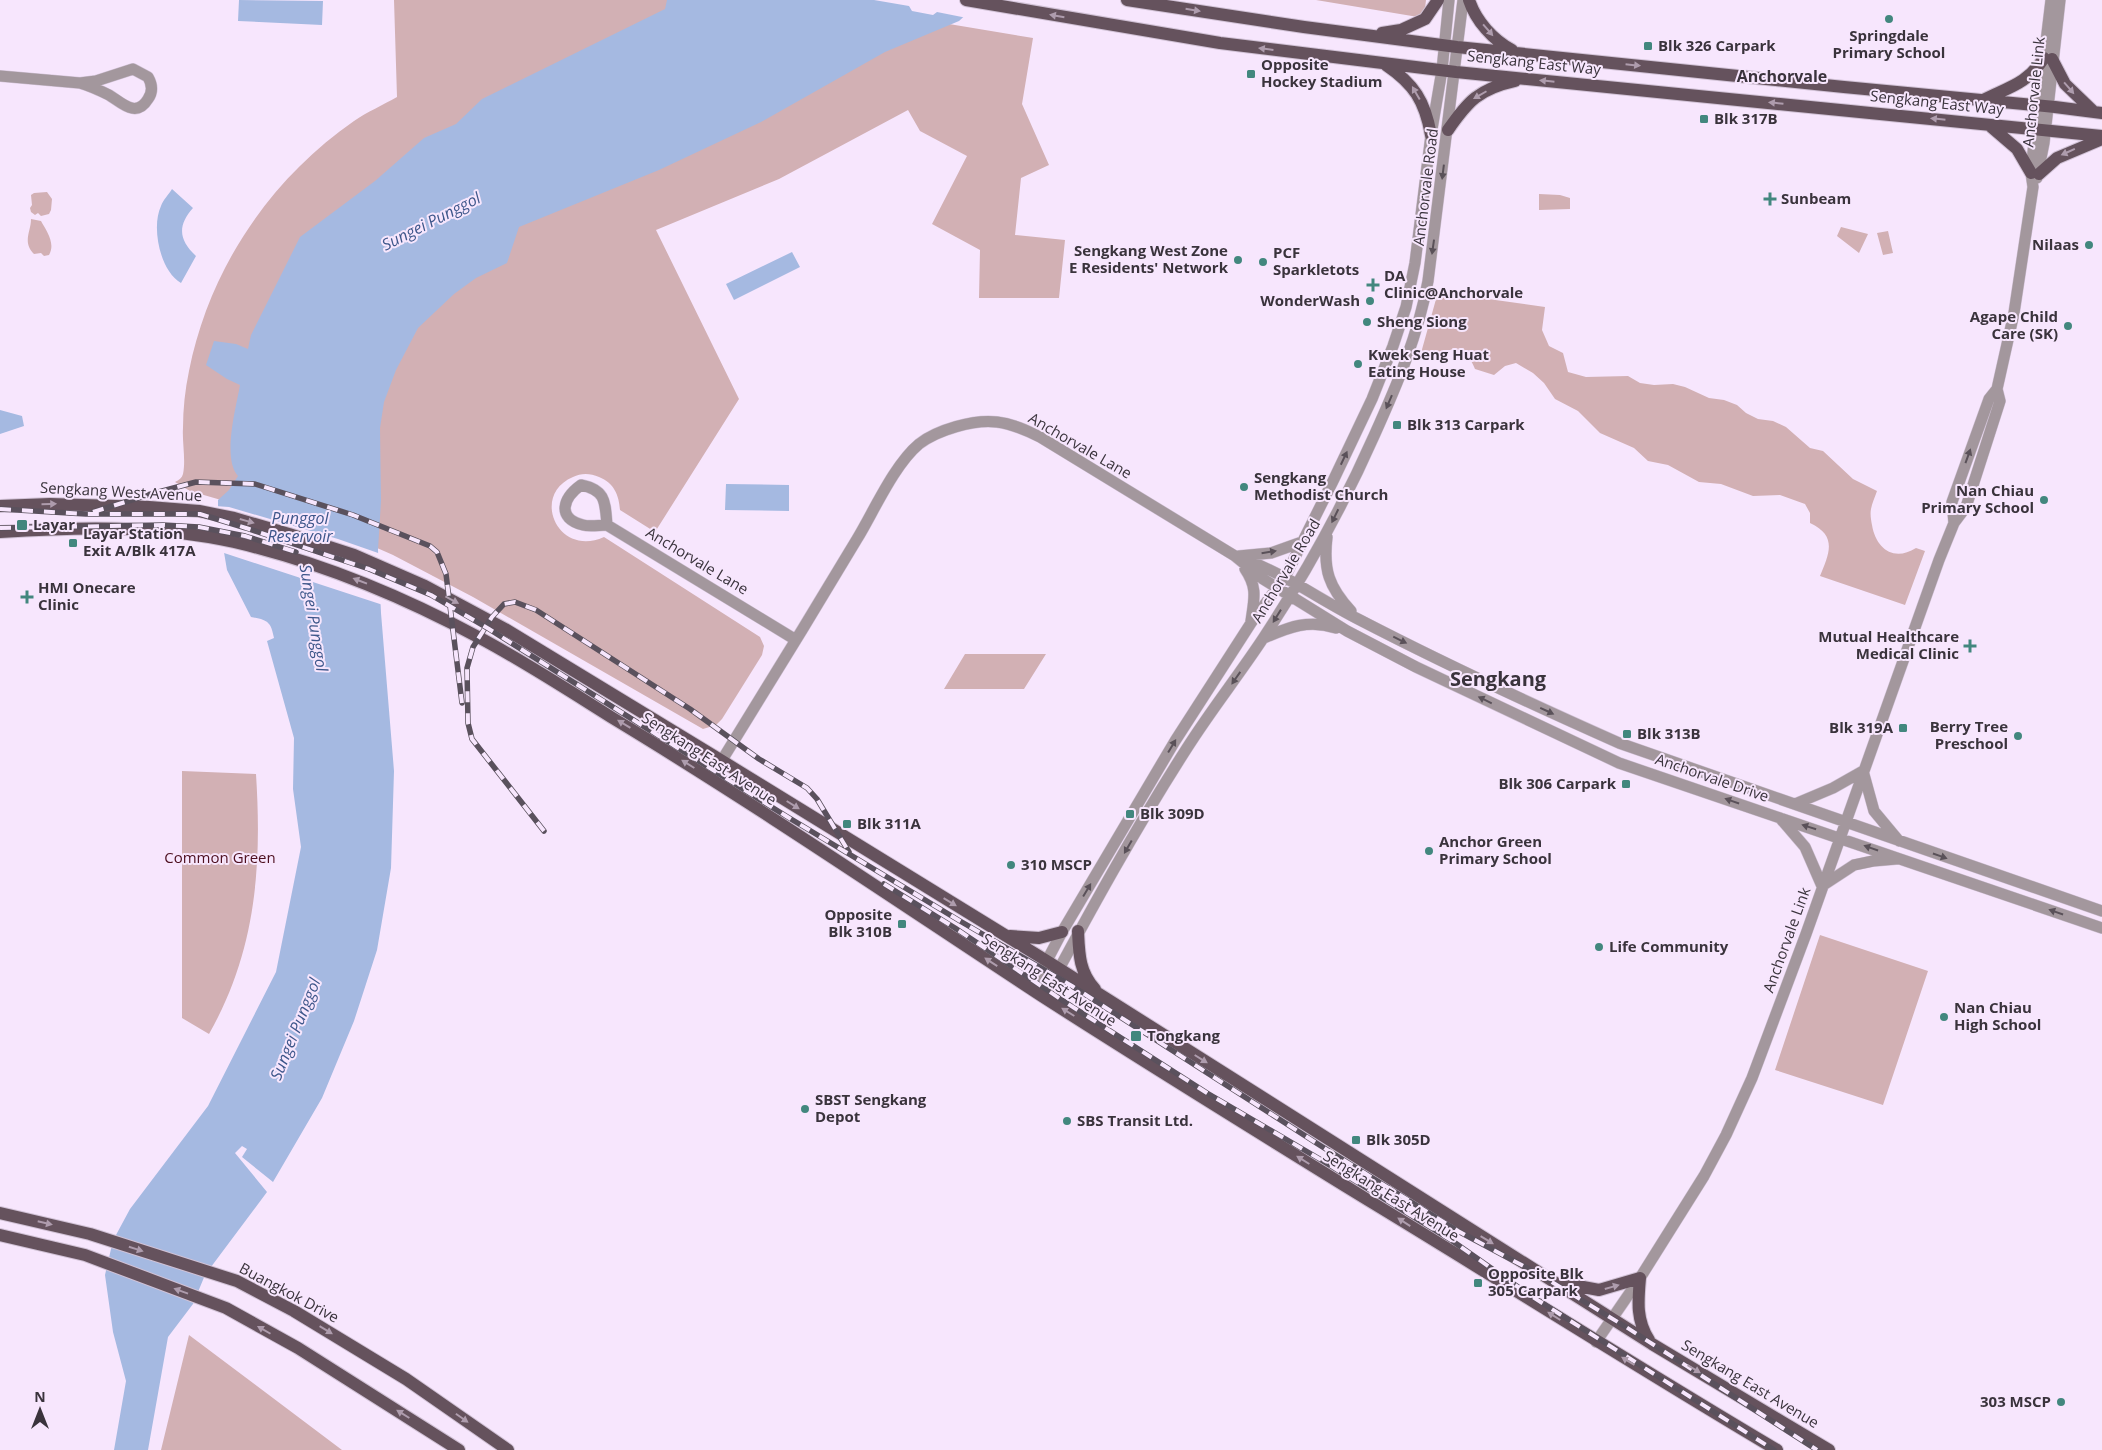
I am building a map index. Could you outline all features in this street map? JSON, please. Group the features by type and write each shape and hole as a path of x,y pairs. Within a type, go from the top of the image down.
{"main road":[{"name":"Sengkang East Way","path":"966,0 1220,43 1456,72 2040,129 2102,137"},
{"name":"Sengkang East Way","path":"1127,0 1444,46 2098,113"},
{"path":"1367,35 1401,30 1425,19 1438,0"},
{"path":"1469,0 1484,26 1499,43 1515,52"},
{"path":"1982,100 2027,79 2048,59 2065,84 2098,113"},
{"path":"1384,63 1411,86 1427,112 1431,135"},
{"path":"1448,130 1473,98 1498,85 1524,78"},
{"path":"1986,124 2017,149 2035,174 2057,158 2102,137"},
{"name":"Sengkang West Avenue","path":"0,506 67,504 199,511 234,518 289,534 354,555 409,578 479,615 611,694"},
{"name":"Sengkang East Avenue","path":"0,532 89,529 147,531 198,536 231,542 286,556 349,577 405,600 484,639 711,778 1044,998 1596,1342 1777,1450"},
{"name":"Sengkang East Avenue","path":"611,694 1046,961 1451,1219 1652,1344 1829,1450"},
{"path":"1078,931 1082,970 1088,982 1101,996"},
{"path":"1005,936 1029,939 1062,932"},
{"name":"Buangkok Drive","path":"0,1213 90,1234 237,1281 294,1311 406,1379 508,1450"},
{"path":"0,1235 85,1255 226,1308 298,1348 459,1450"},
{"path":"1550,1279 1584,1289 1599,1290 1640,1278 1639,1321 1652,1344"}],"street":[{"name":"Anchorvale Road","path":"1032,989 1062,932 1175,741 1251,623 1285,577 1372,399 1406,307 1415,263 1431,135 1442,70 1449,0"},
{"name":"Anchorvale Road","path":"1044,998 1078,931 1187,748 1264,638 1297,584 1327,532 1385,412 1408,357 1423,310 1456,72 1463,0"},
{"name":"Anchorvale Link","path":"1596,1342 1640,1278 1704,1176 1726,1135 1752,1078 1954,523 1952,502 1989,399 1997,388 2014,313 2035,174 2048,59 2051,0"},
{"name":"Anchorvale Link","path":"2048,59 2060,0"},
{"path":"0,76 80,83 96,81 133,69 148,77 151,88 148,100 137,107 131,108 124,107 115,98 80,83"},
{"name":"Anchorvale Lane","path":"711,778 796,640 902,461 920,444 943,431 968,423 996,421 1020,427 1040,437 1235,556 1263,579 1278,588"},
{"name":"Anchorvale Lane","path":"607,524 796,640"},
{"path":"1327,532 1325,554 1327,575 1338,596 1357,618"},
{"path":"1235,556 1271,553 1302,542"},
{"path":"1235,556 1252,580 1254,588 1251,623"},
{"name":"Anchorvale Lane","path":"1235,556 1269,568 1285,577"},
{"name":"Anchorvale Drive","path":"1285,577 1357,618 1550,712 1619,743 1901,843 2102,911"},
{"name":"Anchorvale Drive","path":"1278,588 1347,631 1424,671 1619,763 2102,928"},
{"path":"1264,638 1293,625 1301,624 1330,626 1347,631"},
{"path":"1795,804 1833,788 1863,771 1874,811 1901,843"},
{"path":"1778,817 1805,847 1822,886 1854,866 1873,861 1903,859"}],"green space":[{"path":"394,0 805,0 1033,38 1022,104 1049,165 1021,178 1015,235 1065,240 1059,298 979,298 980,250 932,224 967,156 920,131 908,110 779,179 656,230 739,399 655,532 620,510 617,495 612,486 599,477 592,475 582,474 573,477 560,486 553,497 552,509 555,522 563,532 574,539 588,541 604,537 760,637 764,646 762,655 722,719 716,725 703,729 473,597 393,555 359,540 190,491 175,482 182,477 184,469 183,414 188,378 198,334 211,298 247,230 270,199 295,171 323,145 354,121 397,97"},
{"path":"1316,0 1426,0 1424,18"},
{"path":"47,192 52,199 49,214 41,216 38,213 35,215 31,212 30,208 32,205 31,195"},
{"path":"1539,194 1560,195 1570,198 1570,209 1539,210"},
{"path":"31,219 41,221 48,233 51,241 49,255 34,254 30,250 28,237"},
{"path":"1841,227 1868,234 1859,253 1837,236"},
{"path":"1888,231 1893,253 1883,255 1877,233"},
{"path":"1438,292 1545,307 1542,330 1549,346 1563,353 1568,372 1586,377 1628,376 1640,383 1654,385 1673,384 1685,387 1709,398 1724,400 1737,405 1746,413 1758,419 1773,421 1786,427 1810,448 1823,451 1853,479 1877,491 1871,507 1871,517 1874,533 1882,547 1887,551 1900,554 1916,548 1925,551 1905,605 1820,576 1828,553 1828,540 1819,528 1810,523 1810,513 1805,504 1780,495 1753,496 1721,484 1699,482 1668,465 1648,461 1634,448 1600,433 1578,411 1555,399 1544,383 1533,373 1516,363 1505,366 1494,375 1475,369 1468,356 1459,350 1448,350 1435,357 1421,353"},
{"path":"965,654 1046,654 1024,689 944,689"},
{"name":"Common Green","path":"182,771 256,774 258,842 252,908 246,940 237,971 225,1003 209,1034 182,1018"},
{"path":"1820,935 1928,971 1883,1105 1775,1070"},
{"path":"189,1335 342,1450 161,1450"}],"water":[{"path":"239,0 323,1 322,25 238,21"},
{"name":"Punggol Reservoir","path":"667,0 982,0 959,21 885,52 761,122 659,170 519,227 507,263 476,278 454,294 418,328 396,370 384,402 380,428 381,501 378,550 381,613 394,771 391,868 377,950 354,1021 322,1098 273,1182 242,1157 247,1149 242,1146 235,1153 267,1192 205,1275 193,1304 168,1337 148,1450 114,1450 126,1381 113,1332 105,1275 111,1249 130,1209 208,1106 276,972 301,847 293,789 294,738 267,641 274,638 273,633 268,623 251,617 227,570 218,517 218,500 229,490 238,476 233,468 231,445 233,419 240,385 206,365 214,341 236,344 248,349 251,335 300,237 375,181 424,138 456,124 482,99 665,9"},
{"path":"172,189 193,208 184,221 182,233 186,244 196,256 181,283 168,269 159,248 157,236 158,215 162,204"},
{"path":"792,252 800,267 734,300 726,284"},
{"path":"0,410 22,416 24,426 0,434"},
{"path":"726,484 789,485 789,511 725,510"}],"pier":[{"path":"874,0 984,0 967,18 937,12 933,15 912,11 909,6"},
{"path":"215,506 229,507 338,539 381,554 383,605 221,552"}],"railway":[{"path":"93,512 196,482 255,484 353,515 430,546 437,552 446,574 462,703"},
{"path":"0,509 86,514 200,514 369,569 431,595 489,629 786,816 1072,986 1321,1146 1458,1231 1542,1276 1626,1327 1817,1450"},
{"path":"0,528 163,525 199,527 245,536 296,552"},
{"path":"544,831 472,739 468,723 467,668 473,647 492,617 504,604 515,602 536,610 690,709 759,759 807,788 817,799 849,852"},
{"path":"884,884 955,928 1065,1002 1207,1093 1318,1158 1451,1240 1528,1294 1774,1450"}],"place":[{"name":"Springdale Primary School","path":"1889,19"},
{"name":"Blk 326 Carpark","path":"1648,46"},
{"name":"Opposite Hockey Stadium","path":"1251,74"},
{"name":"Blk 317B","path":"1704,119"},
{"name":"Sunbeam","path":"1770,199"},
{"name":"Nilaas","path":"2089,245"},
{"name":"Sengkang West Zone E Residents' Network","path":"1238,260"},
{"name":"PCF Sparkletots","path":"1263,262"},
{"name":"DA Clinic@Anchorvale","path":"1373,285"},
{"name":"WonderWash","path":"1370,301"},
{"name":"Sheng Siong","path":"1367,322"},
{"name":"Agape Child Care (SK)","path":"2068,326"},
{"name":"Kwek Seng Huat Eating House","path":"1358,364"},
{"name":"Blk 313 Carpark","path":"1397,425"},
{"name":"Sengkang Methodist Church","path":"1244,487"},
{"name":"Nan Chiau Primary School","path":"2044,500"},
{"name":"Layar","path":"22,525"},
{"name":"Layar Station Exit A/Blk 417A","path":"73,543"},
{"name":"HMI Onecare Clinic","path":"27,597"},
{"name":"Mutual Healthcare Medical Clinic","path":"1970,646"},
{"name":"Blk 319A","path":"1903,728"},
{"name":"Blk 313B","path":"1627,734"},
{"name":"Berry Tree Preschool","path":"2018,736"},
{"name":"Blk 306 Carpark","path":"1626,784"},
{"name":"Blk 309D","path":"1130,814"},
{"name":"Blk 311A","path":"847,824"},
{"name":"Anchor Green Primary School","path":"1429,851"},
{"name":"310 MSCP","path":"1011,865"},
{"name":"Opposite Blk 310B","path":"902,924"},
{"name":"Life Community","path":"1599,947"},
{"name":"Nan Chiau High School","path":"1944,1017"},
{"name":"Tongkang","path":"1136,1036"},
{"name":"SBST Sengkang Depot","path":"805,1109"},
{"name":"SBS Transit Ltd.","path":"1067,1121"},
{"name":"Blk 305D","path":"1356,1140"},
{"name":"Opposite Blk 305 Carpark","path":"1478,1283"},
{"name":"303 MSCP","path":"2061,1402"}],"district":[{"name":"Anchorvale","path":"1782,76"},
{"name":"Sengkang","path":"1498,679"}],"water label":[{"name":"Sungei Punggol","path":"431,221"},
{"name":"Sungei Punggol","path":"314,618"},
{"name":"Sungei Punggol","path":"295,1029"}]}
